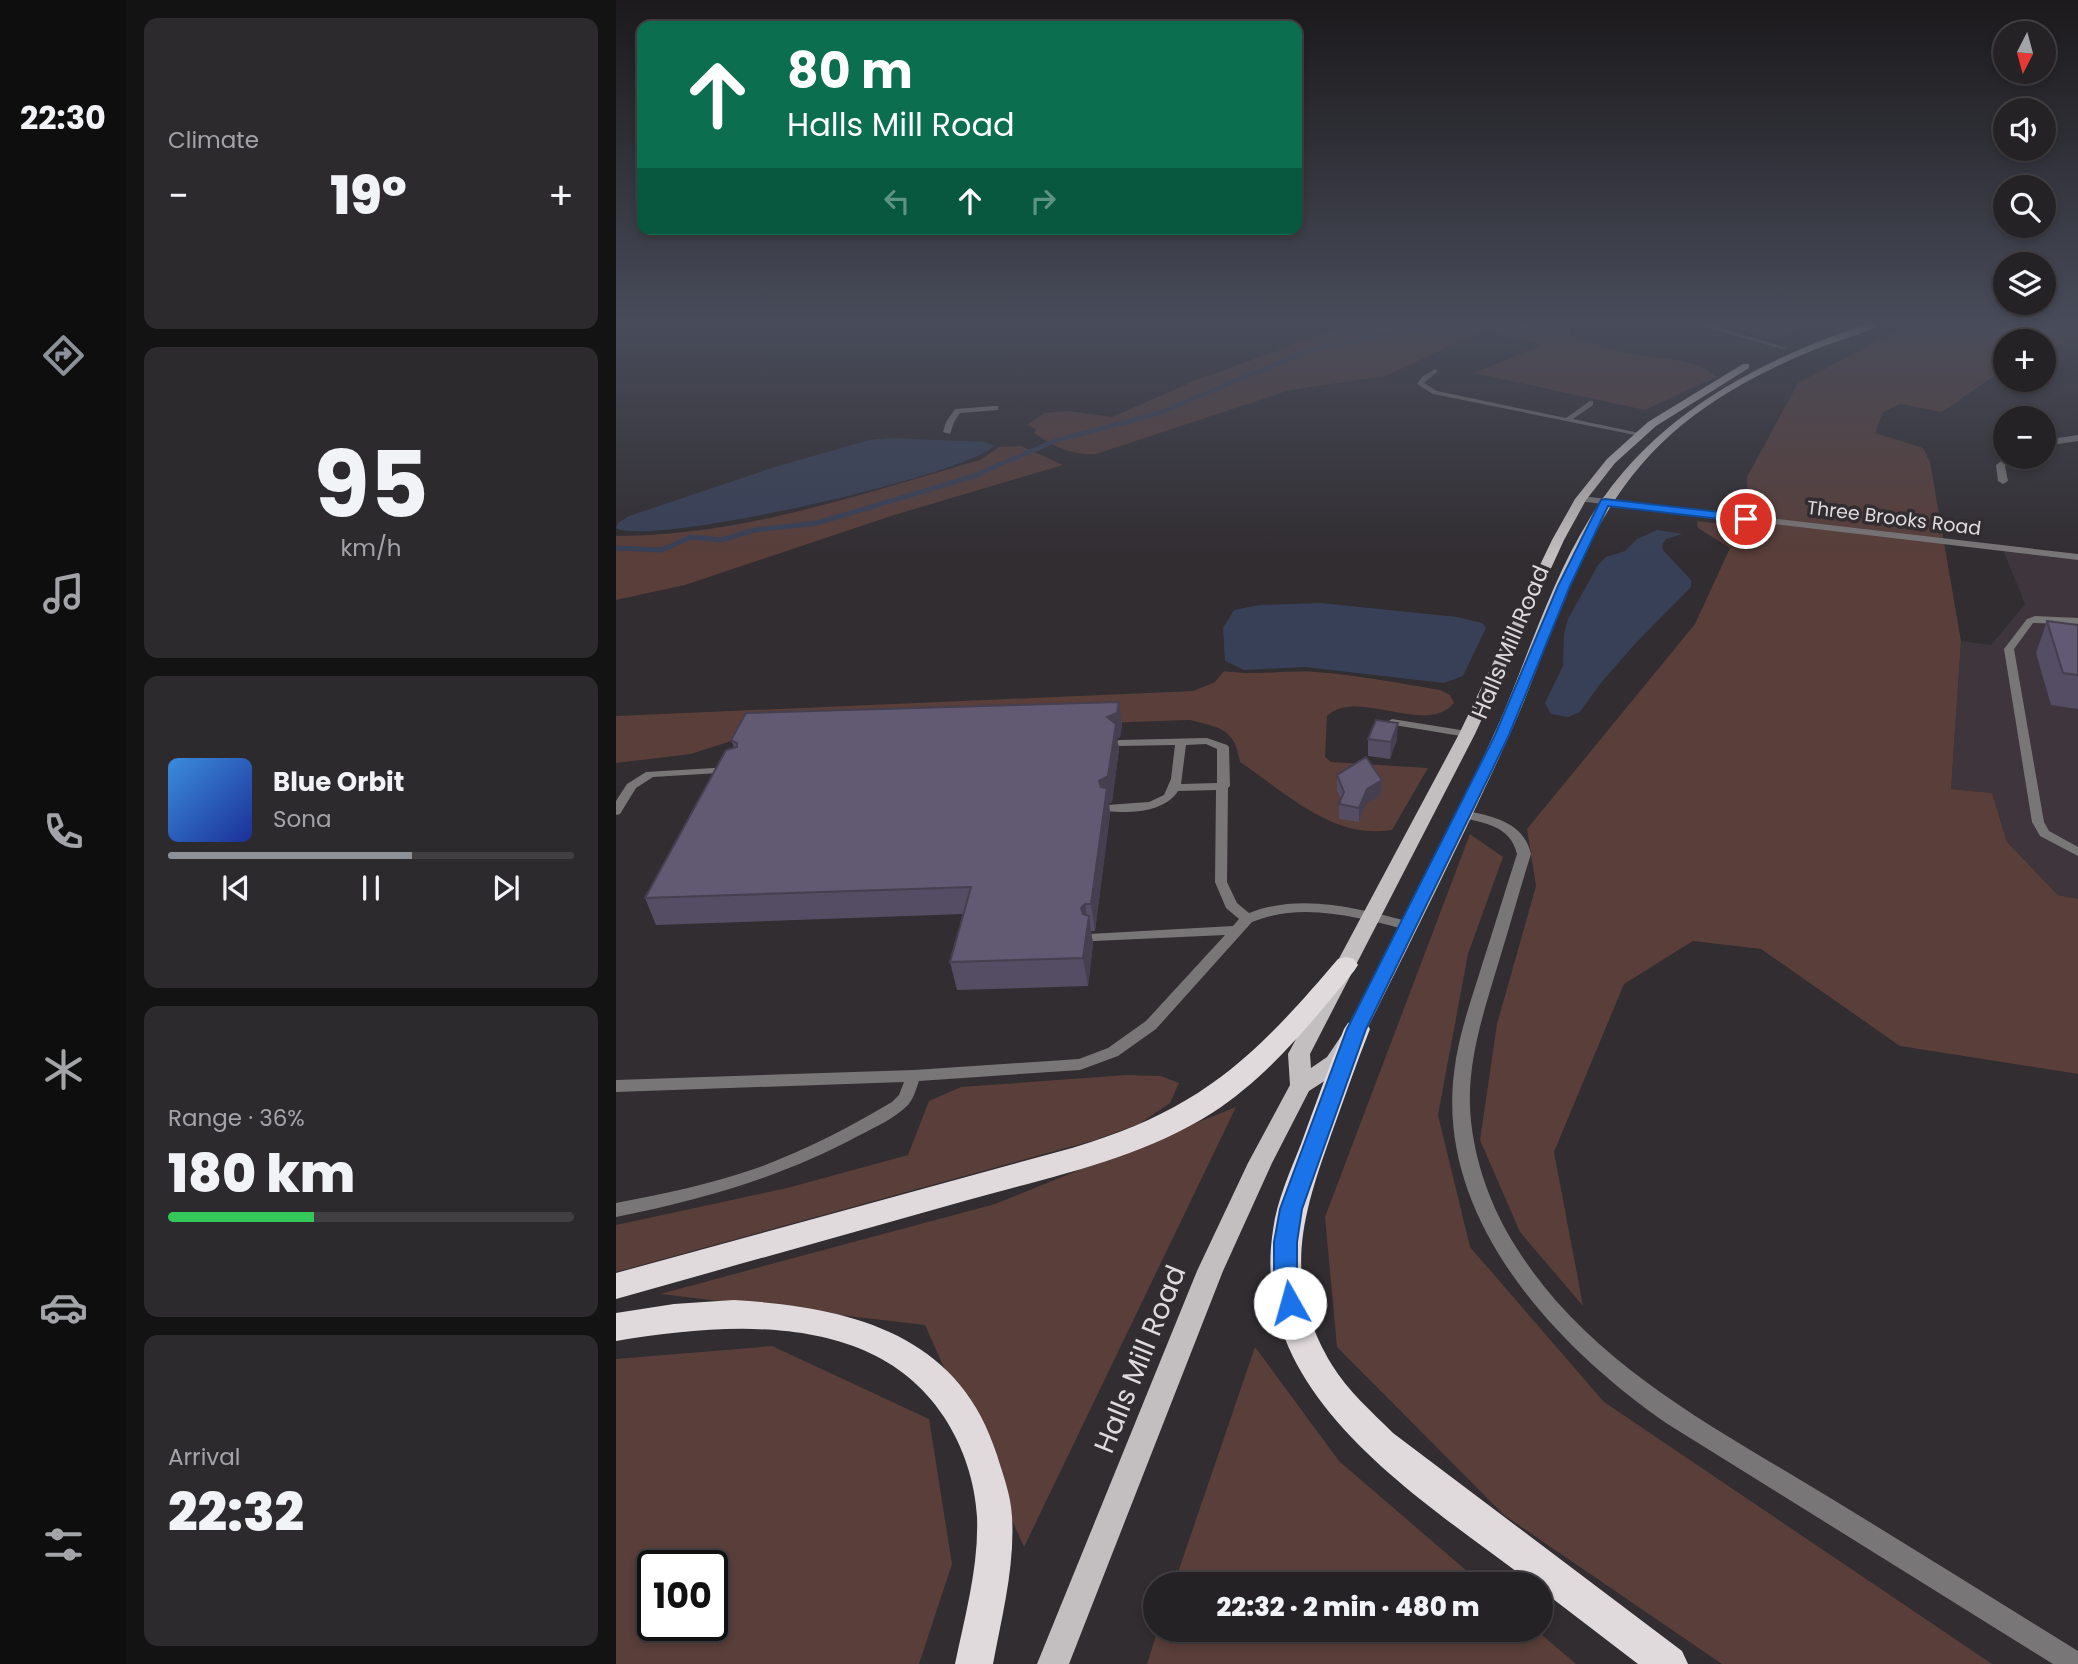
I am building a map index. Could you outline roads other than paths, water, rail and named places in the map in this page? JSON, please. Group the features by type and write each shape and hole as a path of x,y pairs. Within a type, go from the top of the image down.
{"highway":[{"path":"616,1286 1128,1142 1180,1119 1246,1073 1298,1023 1346,965"},
{"path":"1357,1029 1291,1209 1286,1242 1290,1303 1311,1360 1329,1390 1380,1446 1670,1664"},
{"path":"616,1326 675,1316 737,1313 788,1316 833,1324 872,1337 916,1362 944,1387 968,1419 982,1455 993,1497 993,1546 987,1599 974,1664"}],"main road":[{"name":"Halls Mill Road","path":"1301,1085 1299,1054 1467,734 1558,540 1581,499 1611,461 1640,435 1686,402"},
{"name":"Halls Mill Road","path":"1054,1664 1210,1271 1260,1163 1301,1085 1335,1063 1357,1029 1464,814 1521,691 1584,541 1605,502 1646,452 1694,412 1712,402"},
{"path":"1558,540 1566,545 1556,579 1564,586"}],"street":[{"path":"2056,441 2078,438"},
{"path":"2001,469 2003,481"},
{"name":"Three Brooks Road","path":"1581,499 2078,557"},
{"path":"1464,814 1511,828 1523,843 1524,854 1468,1034 1462,1069 1461,1111 1467,1151 1478,1193 1500,1238 1523,1274 1555,1314 1590,1350 1628,1382 1691,1425 2076,1664"}],"lane":[{"path":"1477,402 1640,435"},
{"path":"1567,420 1590,402"},
{"path":"947,432 958,411 996,408"},
{"path":"2078,621 2030,621 2009,649 2038,822 2044,833 2078,852"},
{"path":"1392,722 1467,734"},
{"path":"1119,743 1207,741 1223,747 1221,883 1231,905 1247,919"},
{"path":"1111,808 1153,805 1170,798 1176,788 1181,742"},
{"path":"616,810 631,786 650,774 737,770"},
{"path":"1176,788 1224,786"},
{"path":"616,1087 914,1076 1080,1064 1113,1052 1151,1025 1247,919 1268,910 1295,907 1329,909 1409,926"},
{"path":"1094,937 1236,930"},
{"path":"616,1210 727,1186 804,1156 897,1106 905,1098 914,1076"}],"water":[{"path":"891,438 985,442 994,446 971,459 927,474 807,505 686,527 641,531 616,528 618,523 629,516 775,467 869,440"},
{"path":"1657,530 1682,534 1666,539 1662,545 1663,550 1691,580 1691,587 1634,645 1580,712 1568,717 1551,714 1545,703 1563,666 1564,634 1568,619 1598,565 1606,557 1625,551 1637,539"},
{"path":"1321,603 1457,617 1482,623 1486,628 1463,676 1444,683 1305,667 1244,670 1225,661 1223,628 1234,610 1259,605"}],"waterway":[{"path":"975,475 1055,441 1159,413 1186,402"},
{"path":"616,548 662,550 691,537 721,540 755,530 817,523 981,474"}]}
